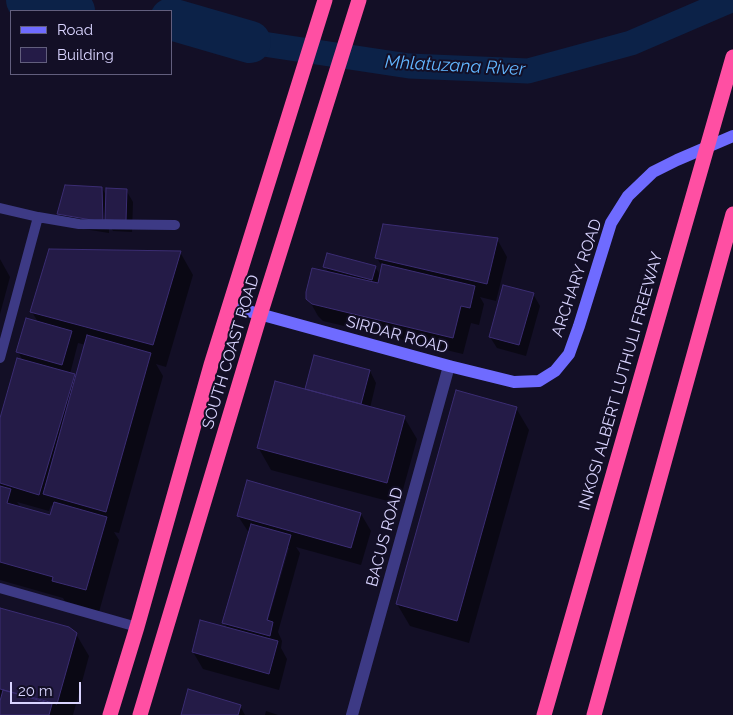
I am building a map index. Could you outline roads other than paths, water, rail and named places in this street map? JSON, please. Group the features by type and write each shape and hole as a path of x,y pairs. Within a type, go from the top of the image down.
{"highway":[{"name":"SOUTH COAST ROAD","path":"110,715 137,627 211,365 325,0"},
{"name":"SOUTH COAST ROAD","path":"140,715 260,315 359,0"},
{"name":"INKOSI ALBERT LUTHULI FREEWAY","path":"544,715 733,57"},
{"path":"594,715 732,220"}],"street":[{"name":"ARCHARY ROAD","path":"556,371 569,354 611,223 628,196 653,172 733,136"},
{"name":"SIRDAR ROAD","path":"230,306 514,382 539,381 556,371"},
{"name":"BACUS ROAD","path":"352,715 449,366"}],"lane":[{"path":"0,208 79,224 175,225"},
{"path":"0,358 38,217"},
{"path":"0,588 137,627"}],"waterway":[{"name":"Mhlatuzana River","path":"27,0 45,9 60,10"},
{"name":"Mhlatuzana River","path":"250,42 409,66 528,71 631,43 731,0"},
{"name":"Mhlatuzana River","path":"172,19 250,42"}]}
